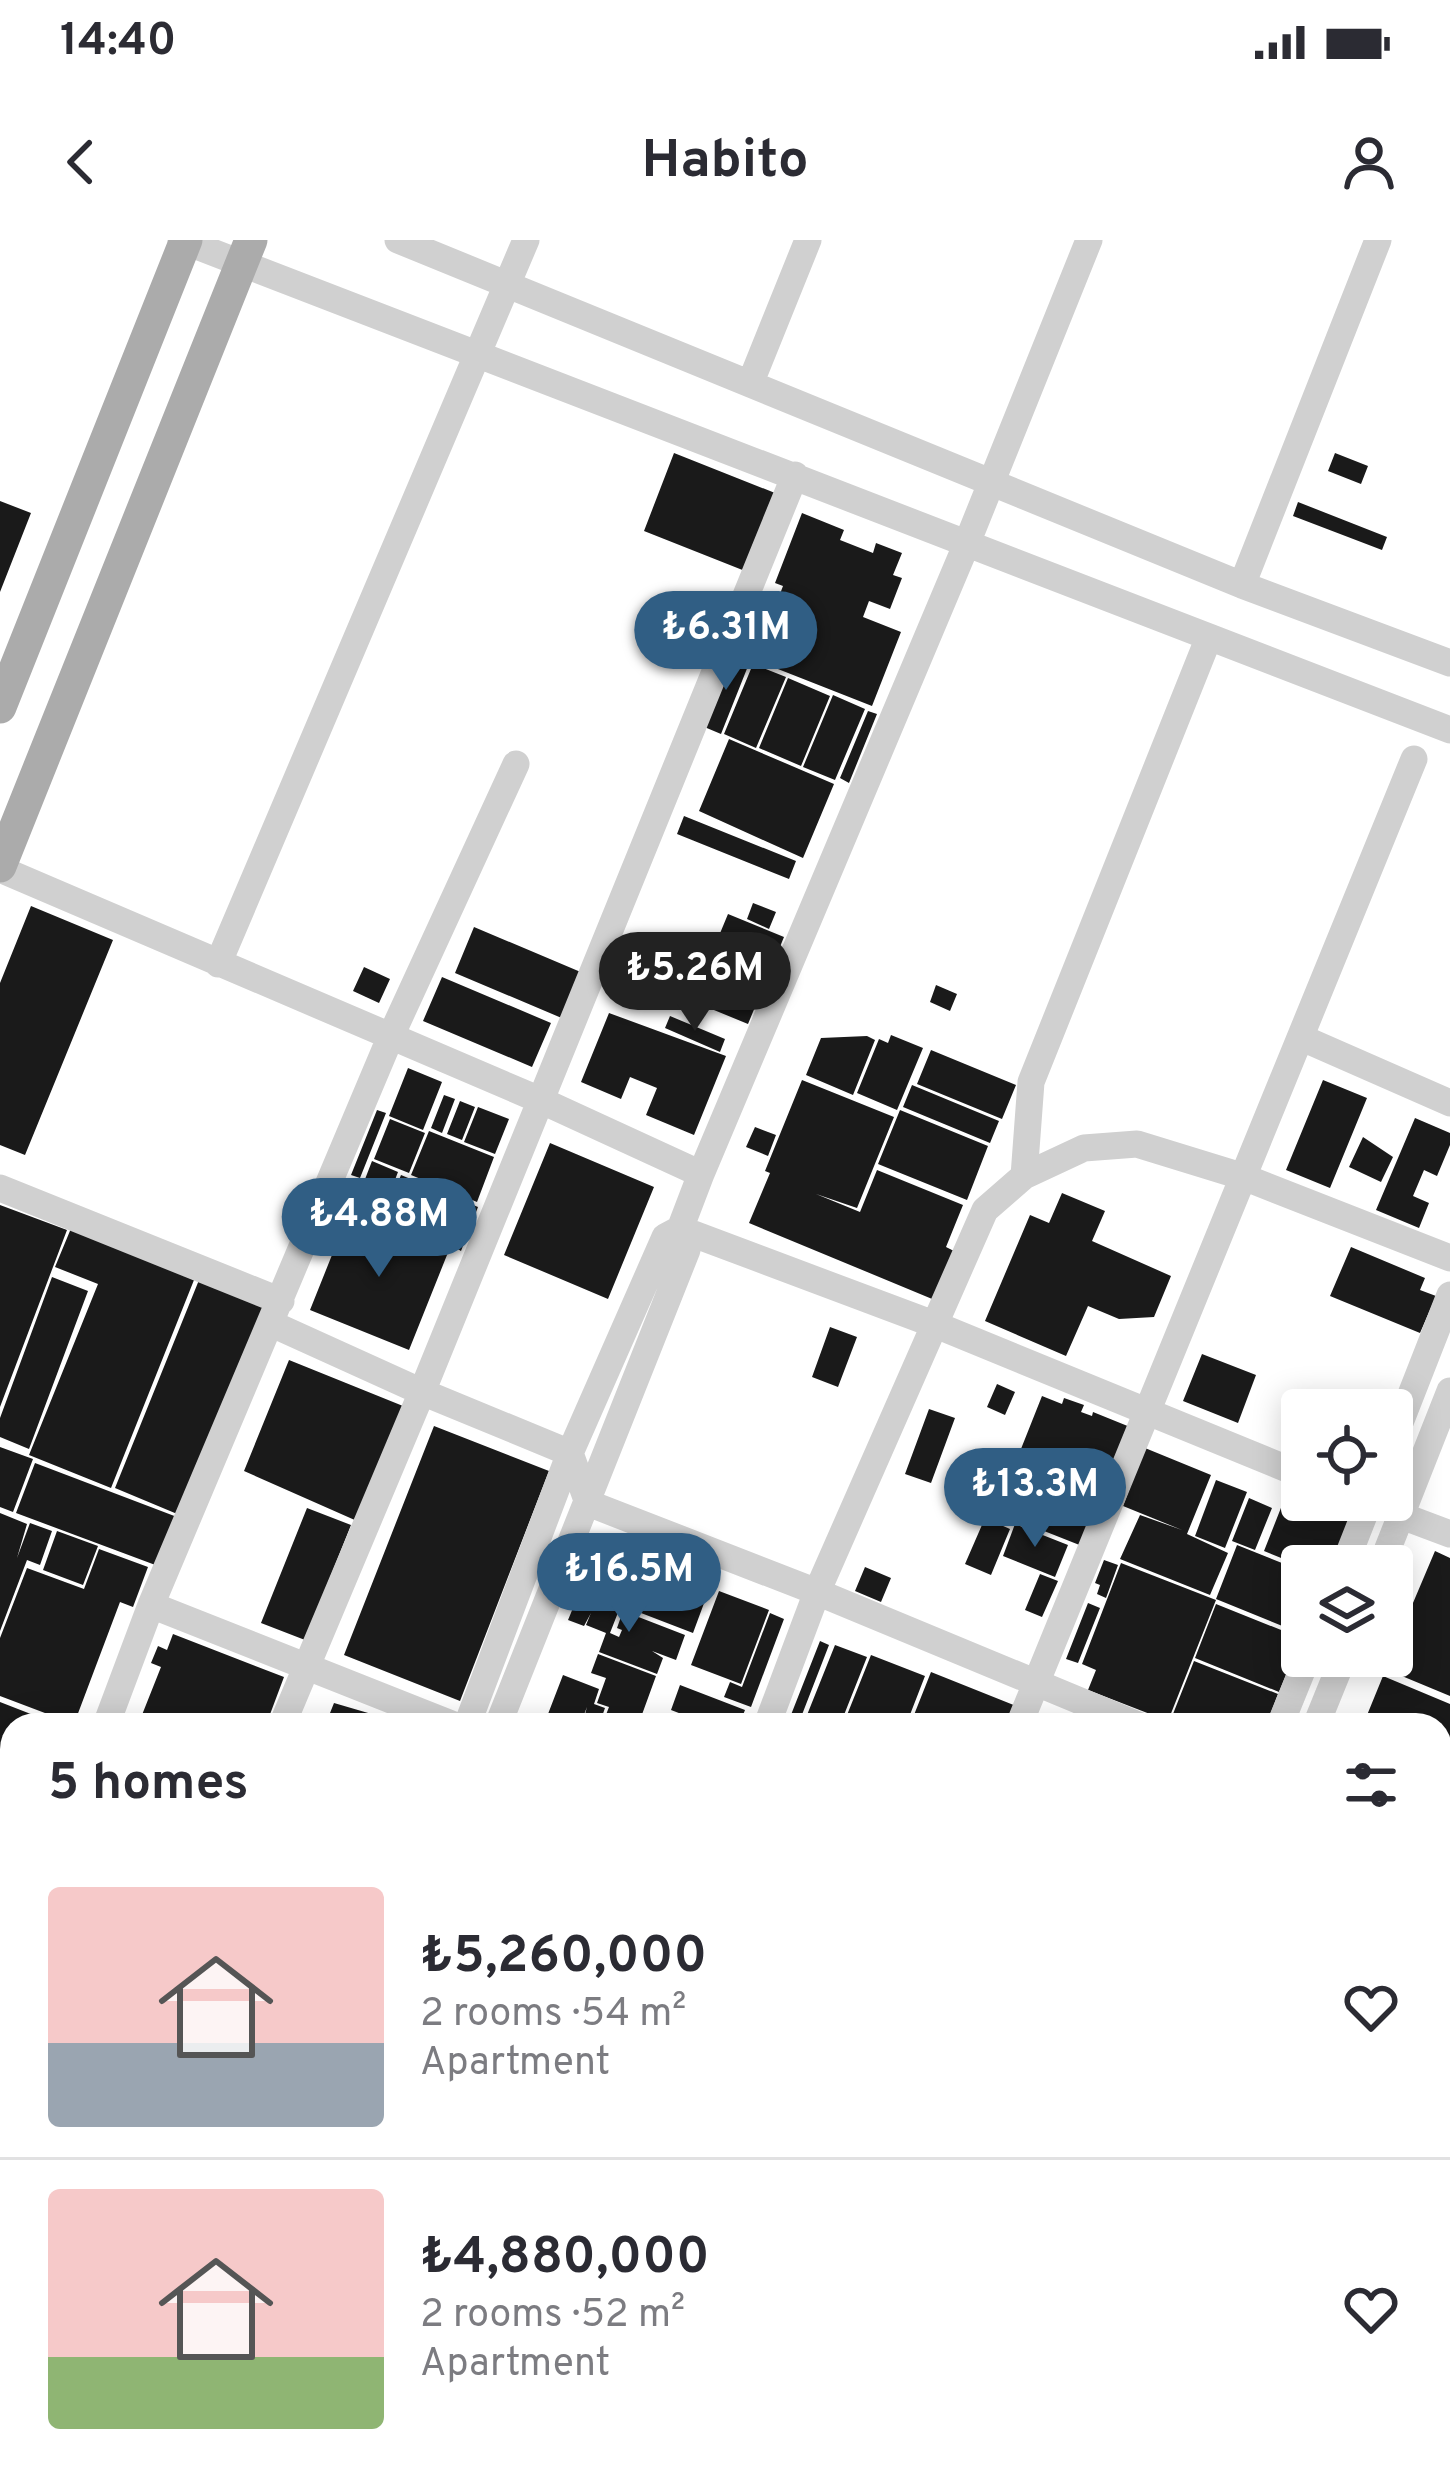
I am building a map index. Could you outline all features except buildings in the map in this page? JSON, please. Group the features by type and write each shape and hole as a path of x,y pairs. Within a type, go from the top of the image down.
{"main road":[{"path":"0,707 184,241"},
{"path":"0,868 247,251"}],"street":[{"path":"398,240 1242,585 1450,663"},
{"path":"218,964 526,240"},
{"path":"750,384 808,240"},
{"path":"503,1713 687,1250 680,1229 700,1174 1089,240"},
{"path":"1242,585 1378,240"},
{"path":"184,241 247,251 478,353 1450,730"},
{"path":"287,1713 795,476"},
{"path":"1024,1176 1031,1082 1209,637"},
{"path":"1024,1713 1414,759"},
{"path":"111,1713 390,1038 516,764"},
{"path":"0,868 540,1100 700,1174"},
{"path":"1302,1038 1450,1103"},
{"path":"772,1713 817,1592 985,1210 1024,1176 1084,1148 1137,1144 1241,1176 1450,1258"},
{"path":"0,1188 277,1312 422,1392 570,1454 588,1503 1107,1713"},
{"path":"472,1713 570,1454 665,1237 680,1229 937,1325 1281,1467"},
{"path":"1413,1389 1450,1294"},
{"path":"1413,1487 1450,1391"},
{"path":"1413,1520 1450,1534"},
{"path":"152,1605 423,1713"},
{"path":"1285,1713 1299,1677"},
{"path":"1321,1713 1335,1677"}]}
